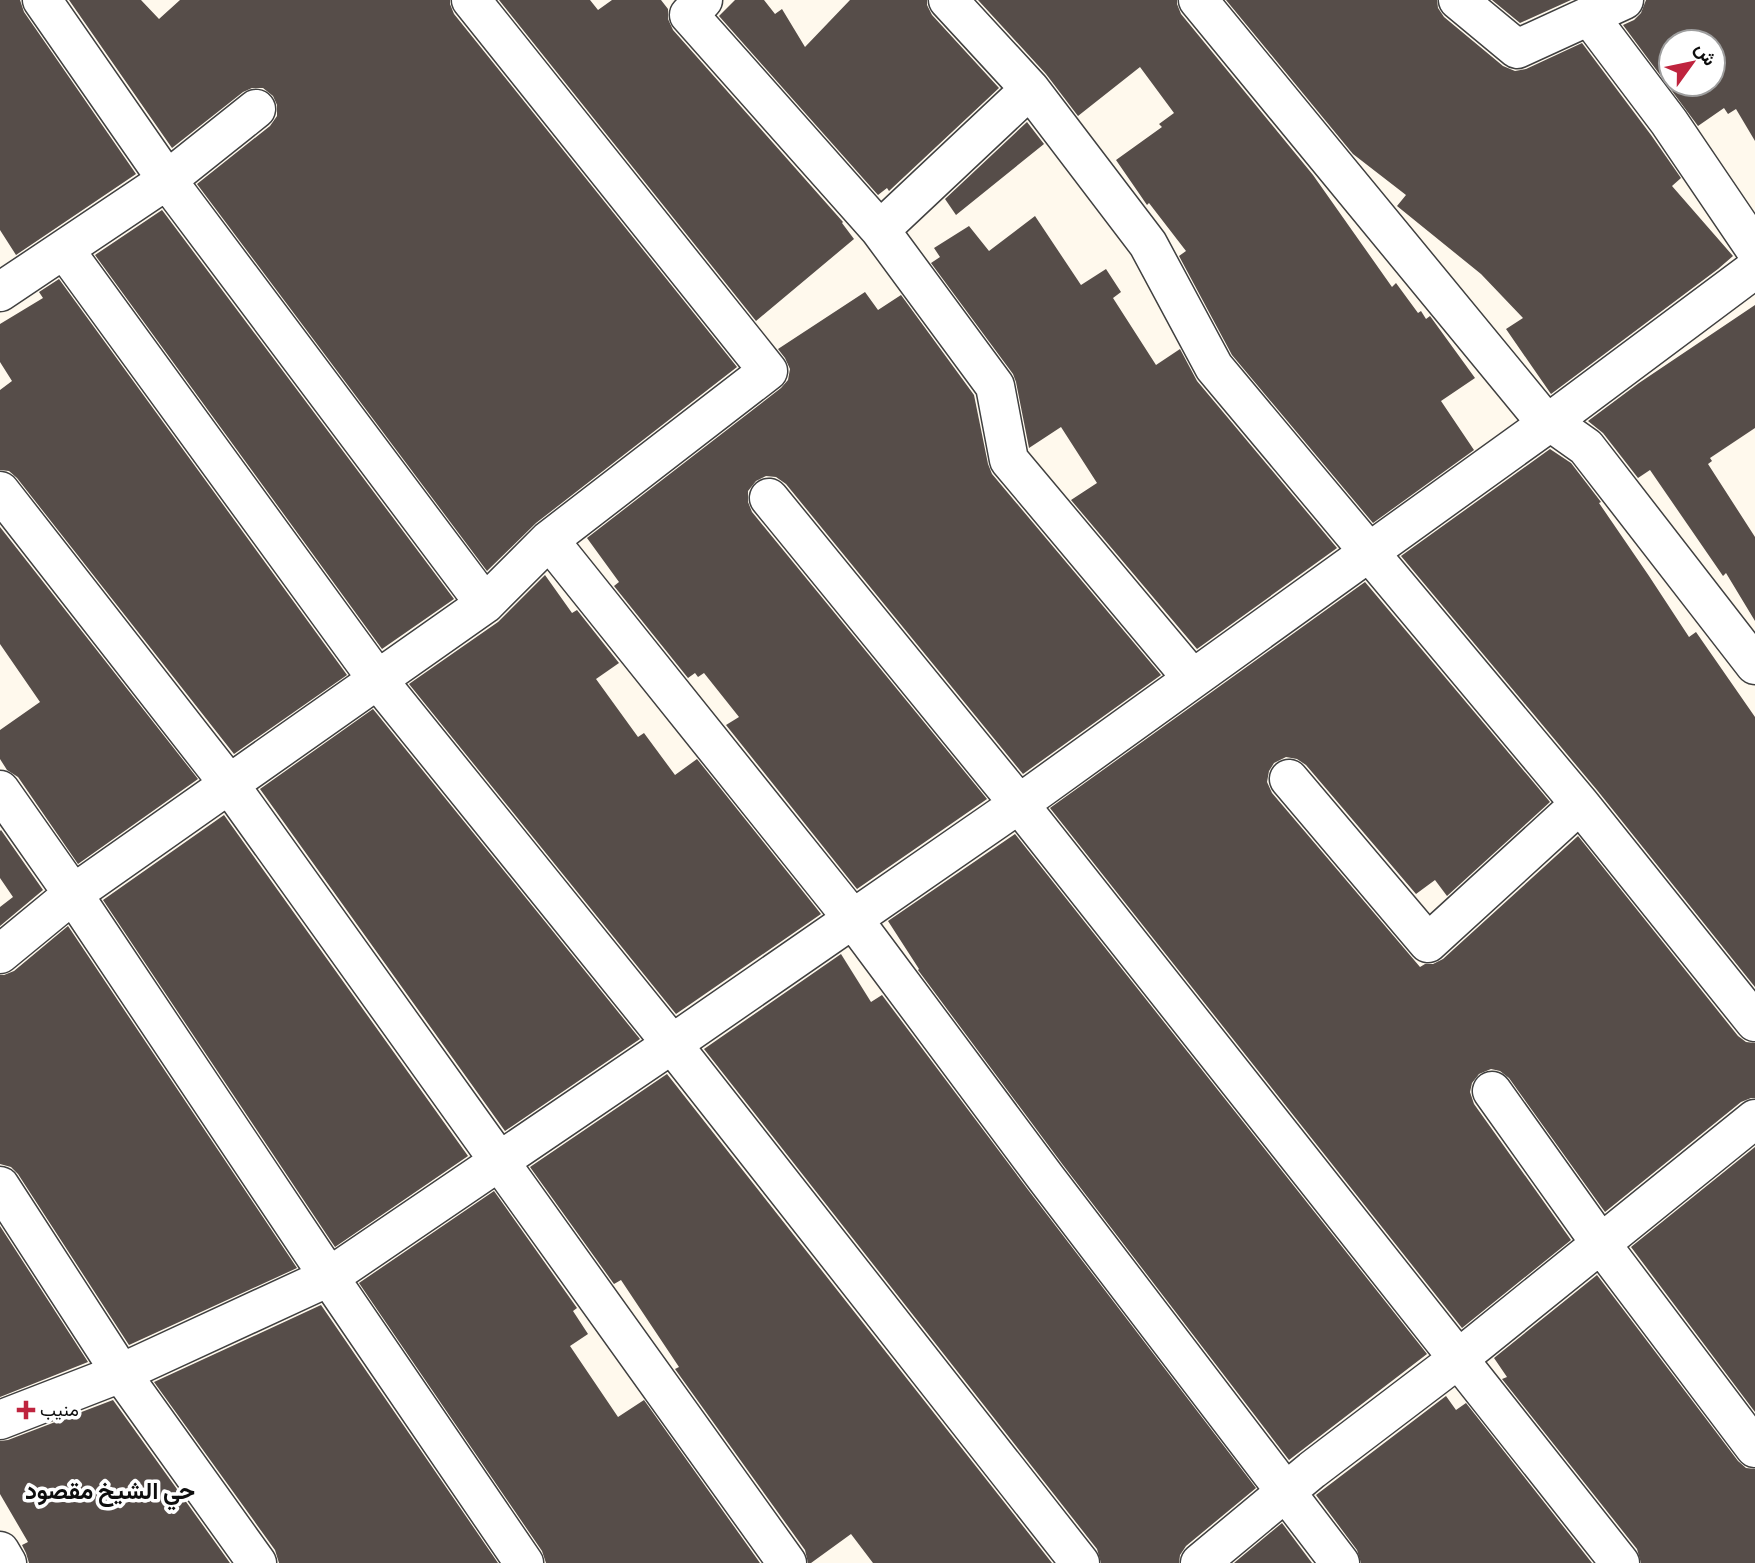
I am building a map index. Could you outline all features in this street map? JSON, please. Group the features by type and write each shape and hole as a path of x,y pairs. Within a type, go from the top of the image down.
{"street":[{"path":"42,0 167,180 485,604"},
{"path":"0,954 73,894 485,604 549,540 768,371 471,0"},
{"path":"702,0 689,15 880,230 995,386 1009,460 1192,678"},
{"path":"948,0 1030,89 1148,244 1214,367 1580,804 1755,1022"},
{"path":"1198,0 1538,413 1586,447 1755,665"},
{"path":"1458,0 1517,49 1610,5 1669,122 1755,249"},
{"path":"880,230 1030,89"},
{"path":"2,285 64,249 167,180 256,109"},
{"path":"64,249 377,679 672,1044 1080,1563"},
{"path":"0,1420 121,1373 329,1278 1019,804 1550,422 1755,268"},
{"path":"0,491 229,784 787,1563"},
{"path":"769,498 1019,804 1620,1563"},
{"path":"549,540 853,919 1046,1178 1340,1563"},
{"path":"1289,779 1428,943 1580,804"},
{"path":"0,790 524,1563"},
{"path":"1492,1091 1601,1244 1755,1448"},
{"path":"1200,1563 1312,1470 1458,1359 1755,1119"},
{"path":"0,1186 121,1373 257,1563"},
{"path":"0,1551 7,1563"}],"building":[{"path":"0,0 20,0 24,12 136,174 16,255 0,230"},
{"path":"69,0 141,0 159,19 180,0 450,0 454,14 737,367 536,523 487,571 197,184 270,126 277,116 277,105 273,96 263,88 252,88 243,92 172,148"},
{"path":"499,0 590,0 598,10 612,0 661,0 668,9 668,19 673,30 843,222 854,239 756,321"},
{"path":"735,0 764,0 775,14 782,9 805,47 850,0 927,0 932,15 999,88 889,191 887,188 878,195 719,16"},
{"path":"978,0 1177,0 1181,14 1313,175 1392,287 1396,283 1418,313 1421,311 1426,319 1430,316 1475,378 1441,401 1474,450 1373,523 1232,355 1179,256 1186,251 1149,203 1147,205 1116,160 1162,127 1159,124 1174,113 1140,67 1078,116 1046,74"},
{"path":"1226,0 1437,0 1438,8 1444,17 1503,66 1515,71 1526,69 1582,43 1681,178 1672,186 1733,256 1551,394 1506,329 1523,318 1481,274 1397,206 1406,195 1353,154"},
{"path":"1492,0 1571,0 1520,23"},
{"path":"1646,0 1755,0 1755,141 1736,109 1728,114 1724,108 1698,126 1677,98 1727,98 1727,28 1657,28 1657,71 1623,25 1641,13"},
{"path":"1027,122 1044,144 956,215 945,199"},
{"path":"162,210 454,599 382,649 95,255"},
{"path":"1035,216 1081,285 1106,269 1121,292 1113,298 1156,365 1180,349 1197,381 1337,548 1197,649 1071,500 1097,483 1061,427 1029,448 1013,374 931,263 940,257 934,248 969,226 989,251"},
{"path":"59,279 347,675 234,754 17,478 9,471 0,470 0,390 12,381 0,362 0,324 43,298 39,292"},
{"path":"865,292 878,310 901,295 974,395 992,474 1161,675 1023,774 786,484 776,477 766,476 756,481 748,491 752,512 987,799 857,889 726,725 739,717 704,673 698,677 695,673 688,678 614,586 619,582 587,538 781,388 788,380 790,369 778,349"},
{"path":"1755,305 1755,428 1710,458 1712,461 1708,464 1755,537 1755,621 1726,573 1723,576 1650,470 1638,478 1603,433 1588,421 1639,383"},
{"path":"1550,449 1571,463 1601,502 1599,503 1689,637 1696,632 1755,717 1755,987 1597,790 1401,556"},
{"path":"0,527 198,779 78,864 18,777 7,770 0,759 0,730 40,702 0,644"},
{"path":"545,575 572,613 577,610 619,663 596,679 638,737 644,733 675,775 697,759 821,914 676,1014 409,684 498,622"},
{"path":"1365,582 1550,802 1447,896 1435,880 1416,894 1306,765 1297,759 1286,757 1274,763 1267,782 1272,793 1420,967 1443,959 1578,836 1738,1036 1746,1042 1755,1043 1755,1098 1741,1102 1605,1212 1509,1078 1500,1071 1491,1069 1479,1074 1472,1083 1470,1092 1474,1104 1571,1240 1462,1328 1050,808"},
{"path":"373,709 640,1039 505,1131 260,789"},
{"path":"224,815 468,1156 335,1247 103,900"},
{"path":"1,830 43,890 0,926 0,907 13,897 0,878"},
{"path":"1015,834 1427,1354 1289,1460 1063,1165 918,970 888,921"},
{"path":"68,926 297,1268 129,1345 18,1174 11,1167 0,1164 0,975 14,971"},
{"path":"841,954 871,1002 882,995 1256,1488 1186,1546 1180,1555 1179,1563 1101,1563 1097,1549 704,1049"},
{"path":"667,1074 1052,1563 873,1563 851,1534 808,1563 805,1550 675,1369 679,1367 621,1280 614,1284 530,1167"},
{"path":"1755,1147 1755,1412 1631,1247"},
{"path":"494,1191 577,1308 573,1311 588,1334 570,1346 618,1417 644,1400 760,1563 546,1563 542,1551 359,1283"},
{"path":"0,1226 88,1362 0,1397"},
{"path":"1597,1275 1738,1461 1746,1468 1755,1469 1755,1563 1641,1563 1637,1549 1502,1379 1507,1377 1494,1358"},
{"path":"321,1305 498,1563 279,1563 275,1550 154,1382"},
{"path":"1446,1396 1456,1410 1466,1403 1592,1563 1361,1563 1357,1550 1316,1495"},
{"path":"113,1400 230,1563 29,1563 22,1545 28,1542 0,1494 0,1441"},
{"path":"1282,1523 1312,1563 1234,1563"}],"place":[{"name":"منيب","path":"26,1410"}],"district":[{"name":"حي الشيخ مقصود","path":"110,1491"}]}
